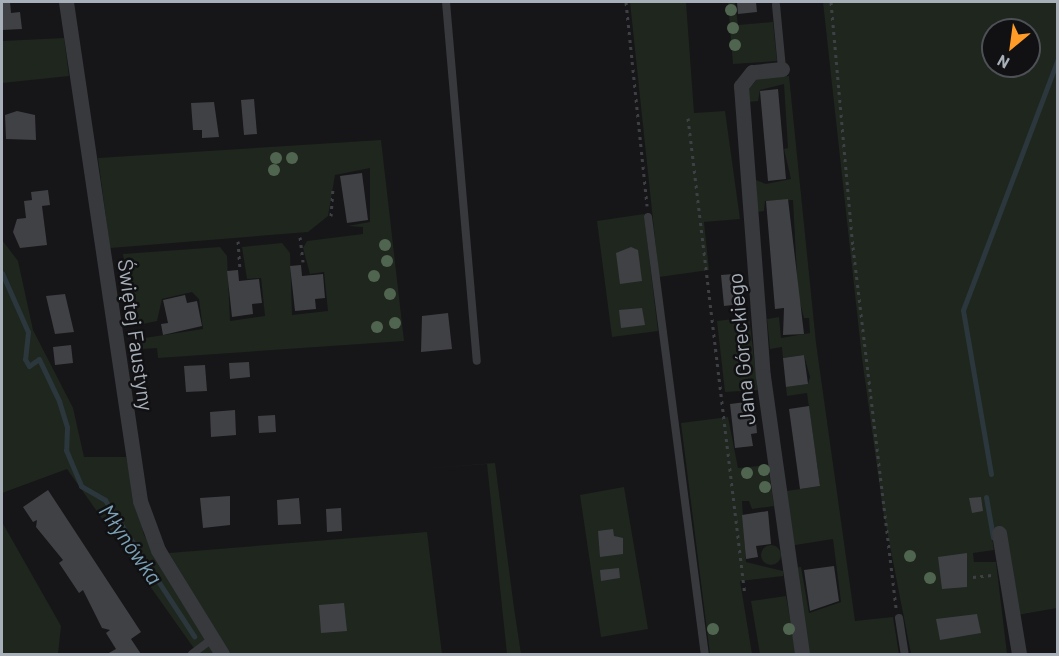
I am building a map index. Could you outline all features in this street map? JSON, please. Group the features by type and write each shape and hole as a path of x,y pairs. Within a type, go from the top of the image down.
{"street":[{"name":"Świętej Faustyny","path":"66,2 141,501 158,550 222,654"},
{"name":"Jana Góreckiego","path":"782,69 752,72 741,86 767,412 802,654"},
{"path":"999,533 1019,654"}],"lane":[{"path":"446,2 477,361"},
{"path":"776,5 782,69"},
{"path":"648,217 705,654"},
{"path":"899,618 905,654"},
{"path":"192,654 212,639"}],"path":[{"path":"626,2 648,217"},
{"path":"831,2 853,247 899,618"},
{"path":"688,118 745,593"},
{"path":"331,216 333,190"},
{"path":"300,237 303,262"},
{"path":"238,241 240,268"},
{"path":"973,576 991,575"}],"shaded area":[{"path":"630,2 686,2 694,113 725,111 740,219 704,222 709,270 659,277"},
{"path":"728,2 735,2 738,25 773,22 777,61 733,64"},
{"path":"823,2 1057,2 1057,608 1017,615 1005,529 993,528 985,494 994,550 973,553 974,562 996,562 1007,654 911,654 883,510 862,358"},
{"path":"64,38 69,76 2,83 2,41"},
{"path":"789,76 816,343 855,621 893,617 899,654 807,654 792,568 801,567 809,613 841,602 833,539 789,546 780,492 820,486 807,393 787,396 786,387 808,384 810,377 804,355 783,358 782,347 770,349 767,319 779,317 781,338 810,333 809,318 804,318 798,295 793,200 765,201 764,211 757,212 756,180 766,184 791,179 784,149 788,148 784,84 760,90 758,101 747,102 746,93 757,79"},
{"path":"381,140 404,341 158,358 157,348 143,349 138,339 203,329 199,299 192,292 162,299 157,321 133,326 123,254 220,247 227,256 230,321 265,316 261,278 247,279 242,247 282,243 290,253 292,315 328,311 324,272 310,274 303,248 307,241 363,234 363,227 348,226 370,222 370,168 335,175 328,216 308,232 110,248 98,158"},
{"path":"644,214 658,331 612,337 597,221"},
{"path":"2,240 18,261 33,330 73,408 84,457 126,457 144,535 214,654 198,654 67,469 2,493"},
{"path":"749,317 758,390 725,392 717,321"},
{"path":"728,417 738,468 768,465 774,506 752,509 749,501 742,501 746,562 783,571 783,576 740,581 752,654 710,654 681,423"},
{"path":"495,463 521,654 507,654 487,464 419,469"},
{"path":"624,487 648,629 601,637 580,495"},
{"path":"2,522 61,626 58,654 2,654"},
{"path":"427,532 442,654 230,654 169,553"},
{"path":"771,545 778,548 781,555 778,562 771,565 764,562 761,555 764,548"},
{"path":"786,596 796,654 760,654 751,601"}],"building":[{"path":"2,2 10,2 11,13 20,12 22,29 2,30"},
{"path":"737,2 756,2 757,12 738,14"},
{"path":"778,89 786,179 768,181 760,91"},
{"path":"254,99 257,134 244,135 241,100"},
{"path":"214,102 219,137 202,138 202,130 193,130 191,103"},
{"path":"17,111 35,115 36,140 6,139 5,115"},
{"path":"362,173 368,220 347,223 340,176"},
{"path":"48,190 50,205 42,206 47,245 20,248 13,232 17,219 26,218 24,201 32,200 31,192"},
{"path":"788,199 804,334 783,335 784,308 775,309 766,201"},
{"path":"631,247 638,250 642,281 620,284 616,253"},
{"path":"301,265 302,276 323,274 325,298 315,299 316,309 295,311 290,266"},
{"path":"238,270 239,281 259,279 262,303 252,304 253,314 232,317 227,271"},
{"path":"734,274 741,304 724,306 721,275"},
{"path":"65,294 74,332 55,334 46,296"},
{"path":"185,295 187,303 197,301 202,326 163,335 161,324 168,323 163,300"},
{"path":"642,308 645,325 621,328 619,310"},
{"path":"448,313 452,349 421,352 422,316"},
{"path":"71,345 73,363 55,365 53,347"},
{"path":"804,355 808,384 786,387 783,358"},
{"path":"249,362 250,377 230,379 229,363"},
{"path":"205,365 207,391 186,392 184,366"},
{"path":"754,401 757,433 751,434 753,446 735,448 730,404"},
{"path":"809,406 820,486 800,489 789,409"},
{"path":"235,410 236,435 211,437 210,412"},
{"path":"275,415 276,432 259,433 258,416"},
{"path":"48,490 141,632 131,639 141,654 107,654 116,649 106,633 110,630 102,628 83,590 79,593 59,563 63,560 36,527 37,520 33,522 23,507"},
{"path":"230,496 230,525 203,528 200,498"},
{"path":"981,497 983,511 972,513 969,498"},
{"path":"299,498 301,524 278,525 277,500"},
{"path":"341,508 342,531 327,532 326,509"},
{"path":"768,511 771,544 756,546 758,557 746,559 742,515"},
{"path":"613,529 614,536 623,538 623,554 600,557 598,531"},
{"path":"967,553 967,587 942,589 938,557"},
{"path":"834,566 839,601 810,611 804,570"},
{"path":"619,568 620,578 601,581 600,570"},
{"path":"344,603 347,631 321,633 319,605"},
{"path":"977,614 981,633 940,640 936,619"}],"waterway":[{"path":"991,474 963,310 1058,59"},
{"name":"Młynówka","path":"2,273 28,332 25,359 29,366 39,359 59,401 67,427 66,450 81,486 105,500 194,636"},
{"path":"986,497 993,537"}]}
